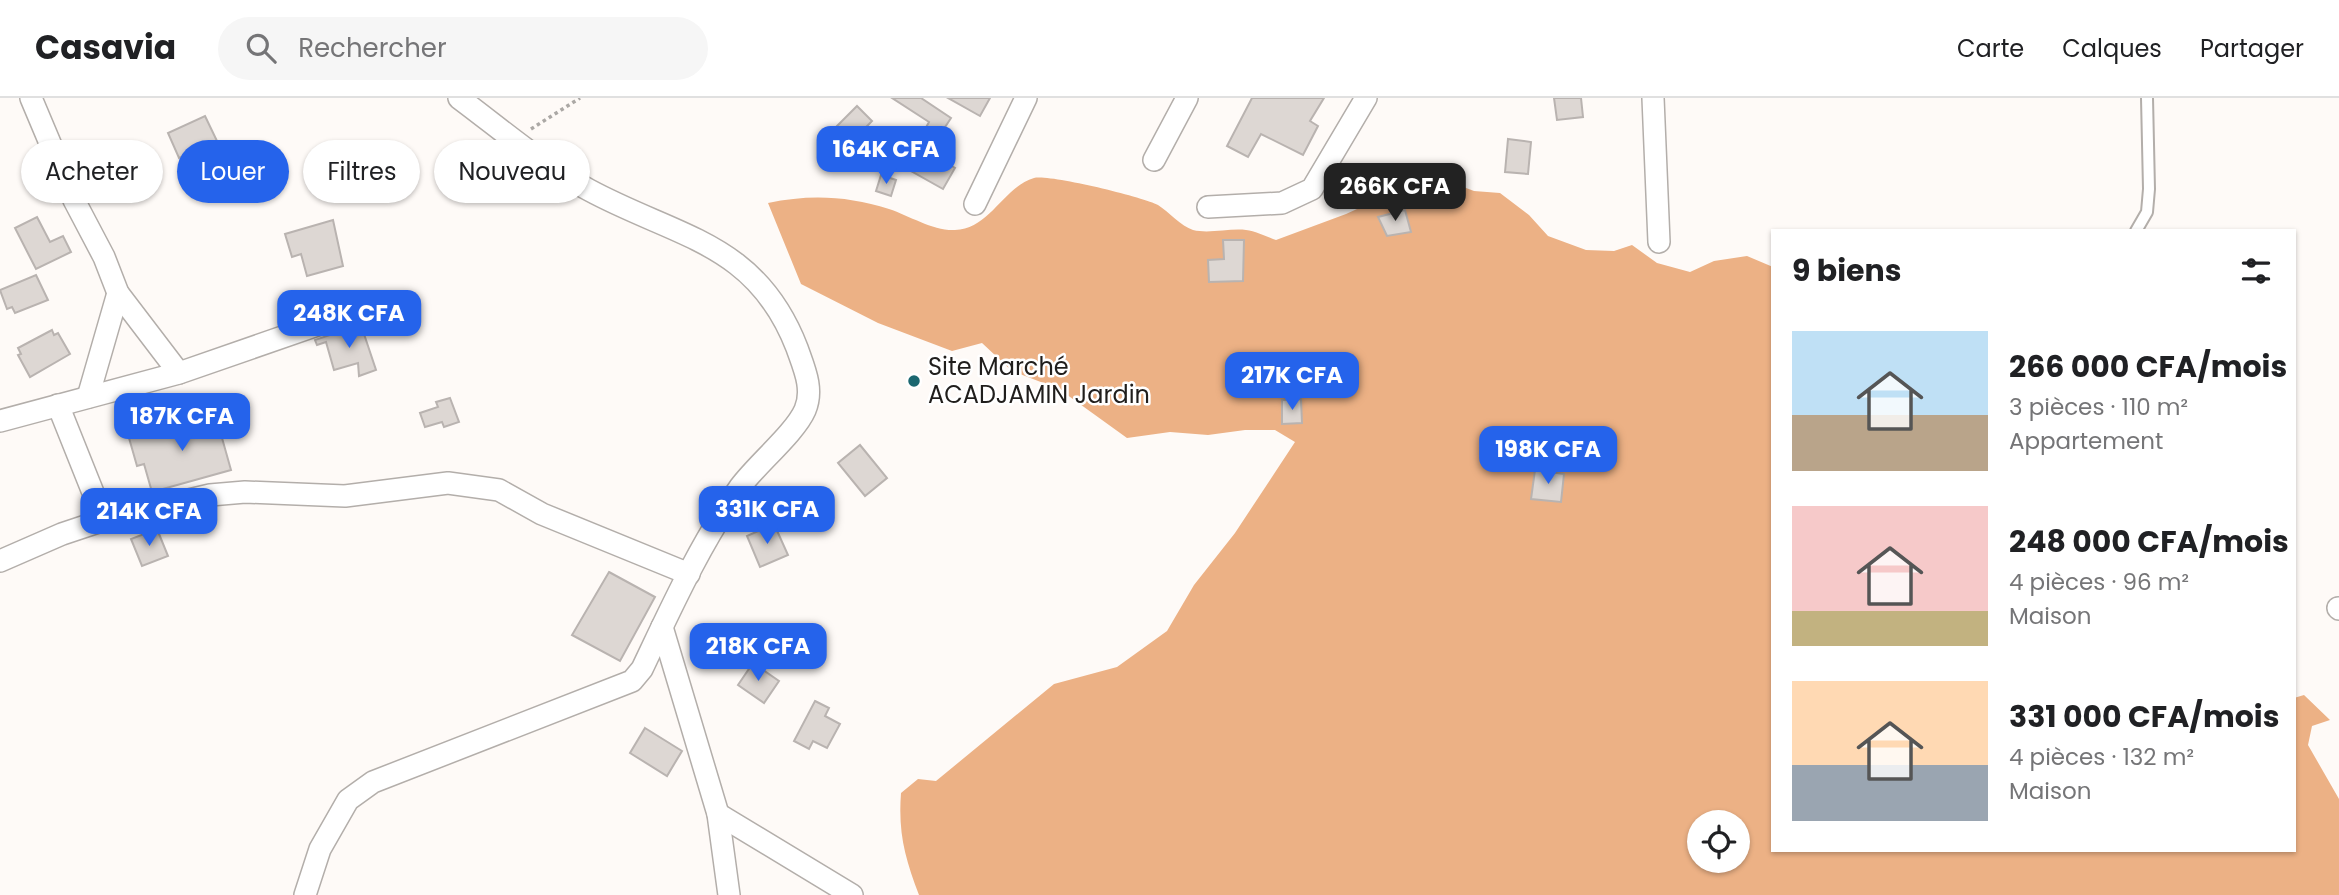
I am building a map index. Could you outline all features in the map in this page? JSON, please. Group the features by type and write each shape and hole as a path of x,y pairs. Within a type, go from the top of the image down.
{"street":[{"path":"31,98 74,200 104,257 118,293 178,373"},
{"path":"305,895 320,849 348,800 364,788 403,768 494,737 632,681 642,669 704,540 742,484 805,410 809,397 807,375 790,331 769,295 736,261 714,246 590,191 542,162 459,98"},
{"path":"975,204 1026,98"},
{"path":"1154,160 1187,98"},
{"path":"1208,207 1282,203 1306,193 1321,178 1366,98"},
{"path":"1653,98 1659,242"},
{"path":"88,397 118,293"},
{"path":"0,421 178,373 349,314"},
{"path":"58,405 104,520"},
{"path":"0,561 62,534 104,520 210,495 245,492 345,496 447,482 499,491 542,514 689,574"},
{"path":"662,627 718,814 729,895"},
{"path":"718,814 852,895"}],"lane":[{"path":"2137,229 2147,212 2148,201 2147,98"}],"path":[{"path":"514,139 580,98"}],"shaded area":[{"path":"1432,175 1474,191 1500,193 1529,215 1548,236 1586,250 1614,251 1632,245 1657,263 1690,272 1714,261 1747,256 1771,266 1771,852 2296,852 2296,697 2304,695 2330,720 2312,726 2308,745 2339,799 2339,895 919,895 904,845 901,793 918,779 936,781 1054,684 1117,667 1167,631 1194,585 1235,533 1295,442 1275,430 1245,430 1208,435 1170,432 1127,438 1059,389 1012,371 982,343 952,351 878,323 801,284 768,203 799,198 859,201 889,209 938,228 955,230 978,223 1023,183 1034,178 1043,178 1096,187 1149,201 1193,230 1246,230 1276,240 1346,214"}],"building":[{"path":"892,98 921,98 951,118 928,153 955,168 943,189 904,167 929,122"},
{"path":"948,98 990,98 980,116"},
{"path":"1252,98 1324,98 1310,121 1318,126 1303,155 1261,134 1248,157 1227,146"},
{"path":"1554,98 1581,98 1583,117 1557,120"},
{"path":"857,106 872,121 842,152 827,136"},
{"path":"205,116 217,140 177,140 177,153 168,133"},
{"path":"1508,139 1531,142 1528,174 1505,172"},
{"path":"881,175 896,180 891,196 876,191"},
{"path":"1405,210 1411,232 1387,236 1378,217"},
{"path":"37,217 50,242 63,236 71,252 36,269 15,228"},
{"path":"333,220 343,266 307,276 301,254 292,257 285,234"},
{"path":"1223,240 1244,240 1243,281 1209,282 1208,260 1224,259"},
{"path":"36,275 48,300 15,313 12,307 7,309 0,290"},
{"path":"361,325 376,370 359,376 358,363 334,370 326,342 317,345 315,340 350,328 355,337 353,327"},
{"path":"52,330 54,335 58,333 70,354 30,377 18,355 21,354 18,348"},
{"path":"450,398 459,422 444,427 442,422 425,427 420,413 438,407 436,402"},
{"path":"1301,399 1302,423 1282,424 1282,400"},
{"path":"215,413 231,470 152,492 144,464 137,466 129,438"},
{"path":"860,445 887,478 865,496 838,463"},
{"path":"1535,470 1564,474 1561,502 1531,499"},
{"path":"774,524 788,555 760,567 747,536"},
{"path":"157,529 168,556 142,566 131,539"},
{"path":"609,572 655,597 620,661 572,635"},
{"path":"753,663 779,681 764,703 738,685"},
{"path":"815,701 829,708 825,716 840,724 827,748 813,741 809,749 794,741"},
{"path":"645,728 682,751 667,776 630,753"}],"place":[{"name":"Site Marché ACADJAMIN Jardin","path":"914,381"}]}
